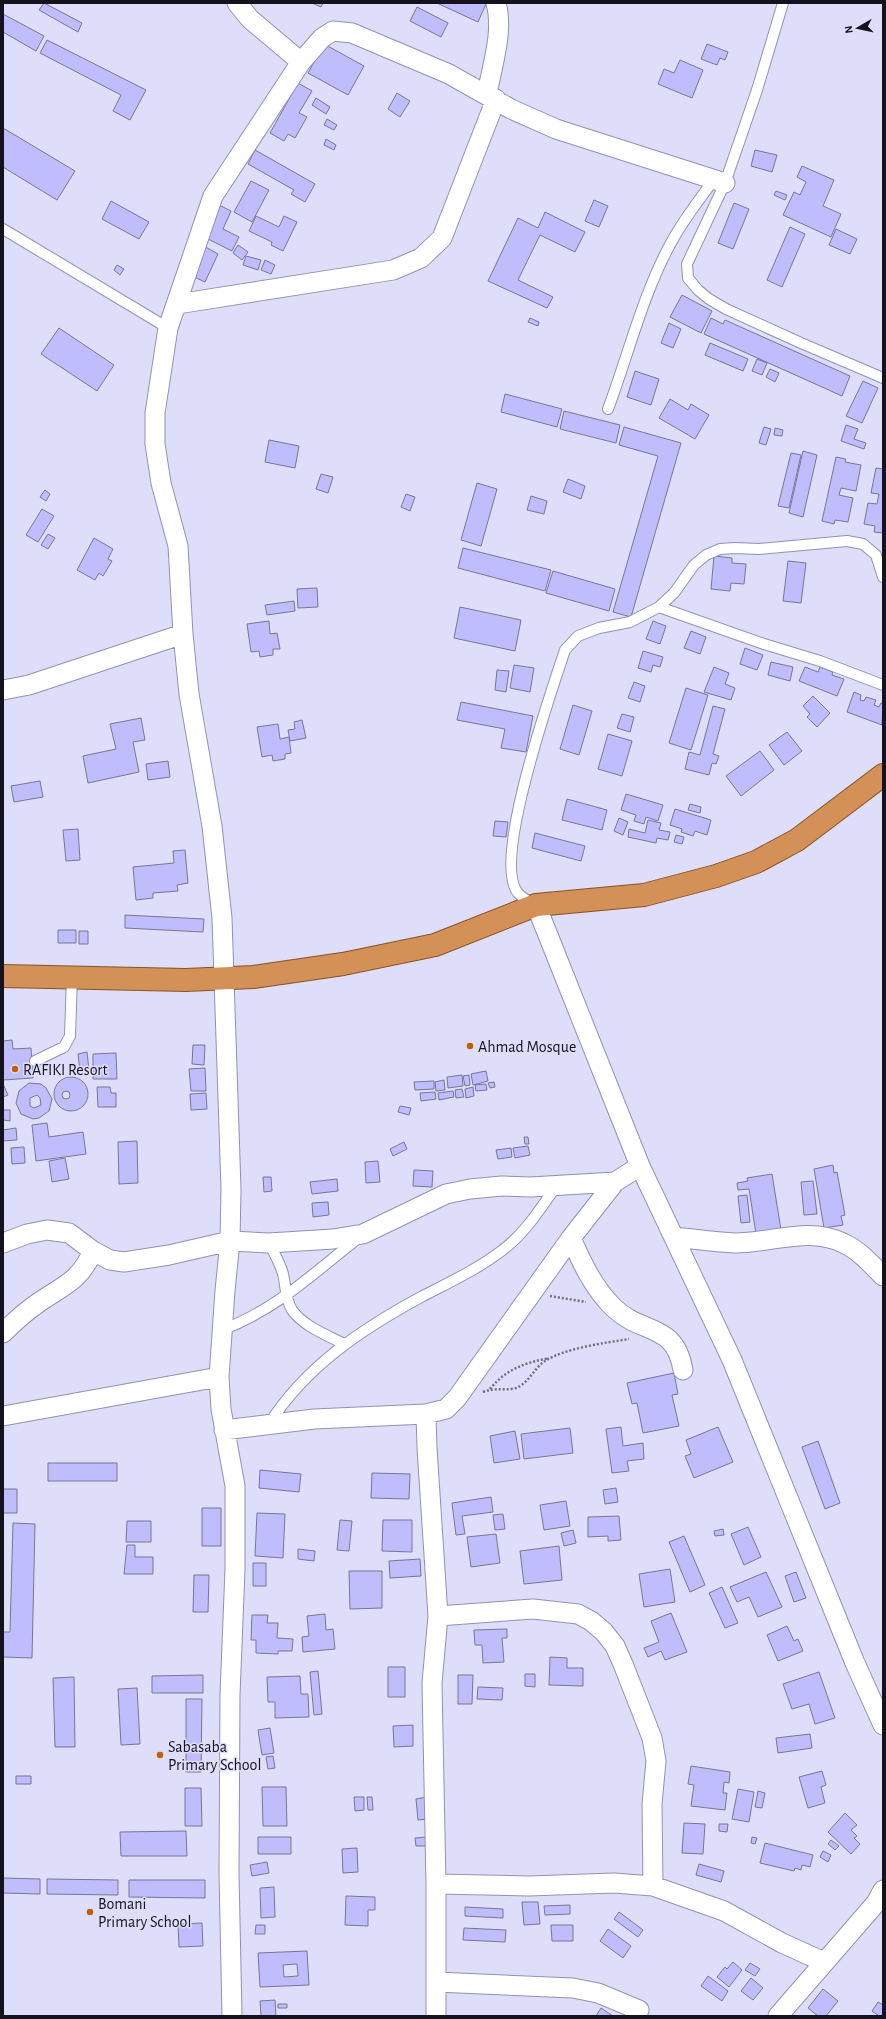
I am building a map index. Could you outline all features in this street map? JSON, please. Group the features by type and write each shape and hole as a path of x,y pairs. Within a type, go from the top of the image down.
{"highway":[{"path":"3,976 72,976 186,980 224,978 304,970 435,945 536,905 644,895 716,876 756,862 797,840 883,776"}],"street":[{"path":"237,3 250,19 301,62"},
{"path":"177,304 394,270 421,258 442,238 492,97 499,13 496,3"},
{"path":"232,2016 229,1873 230,1703 235,1569 235,1486 224,1430 219,1378 230,1241 231,1189 222,918 212,826 189,694 183,634 178,546 161,483 155,444 154,412 168,328 213,196 301,62 328,33 352,33 449,74 511,109 556,129 720,181"},
{"path":"3,690 29,685 183,634"},
{"path":"536,905 640,1166 675,1237 732,1360 855,1663 883,1725"},
{"path":"224,1430 269,1424 361,1416 426,1414 446,1409 457,1398 571,1238 615,1182 640,1166"},
{"path":"3,1243 27,1234 47,1230 69,1233 93,1251 110,1260 124,1262 169,1255 230,1241 315,1241 363,1234 446,1194 489,1187 531,1187 557,1184 615,1182"},
{"path":"675,1237 736,1243 800,1235 823,1236 844,1243 858,1252 883,1276"},
{"path":"571,1238 594,1283 608,1303 624,1316 673,1342 680,1357 683,1370"},
{"path":"3,1333 15,1321 38,1303 61,1290 77,1277 86,1267 93,1251"},
{"path":"3,1416 219,1378"},
{"path":"426,1414 426,1448 438,1616 432,1683 436,1884 436,2016"},
{"path":"438,1616 533,1610 578,1614 591,1621 604,1632 615,1646 652,1738 656,1761 652,1804 653,1886"},
{"path":"436,1884 529,1886 614,1883 653,1886 724,1910 782,1943 824,1962"},
{"path":"778,2016 876,1903 883,1890"},
{"path":"436,1982 573,1988 605,1996 639,2010"}],"lane":[{"path":"783,3 757,90 687,264 688,278 698,290 709,299 726,309 801,344 883,378"},
{"path":"608,409 652,286 666,254 692,210 720,181"},
{"path":"3,229 168,328"},
{"path":"536,905 517,892 513,877 511,857 513,838 527,771 565,650 578,636 599,628 630,622 659,607 674,593 694,565 706,555 720,549 759,549 847,541 863,544 876,555 883,577"},
{"path":"659,607 734,634 805,656 883,685"},
{"path":"35,1061 64,1047 70,1036 72,976"},
{"path":"269,1424 282,1403 297,1386 344,1344 420,1298 469,1273 501,1251 531,1224 557,1184"},
{"path":"222,1330 247,1321 286,1295 363,1234"},
{"path":"269,1242 283,1274 286,1295 292,1309 298,1316 315,1328 344,1344"}],"path":[{"path":"533,1291 557,1298 583,1302 608,1303"},
{"path":"490,1389 498,1379 517,1366 584,1348 633,1339 654,1331"},
{"path":"479,1394 490,1389 516,1388 532,1376 544,1362 553,1357"}],"building":[{"path":"44,3 82,23 78,32 39,10"},
{"path":"312,3 323,3 321,7"},
{"path":"437,3 483,3 486,4 478,22"},
{"path":"417,7 448,23 441,37 410,21"},
{"path":"3,14 44,36 36,51 3,32"},
{"path":"47,40 146,90 130,120 113,111 121,95 40,53"},
{"path":"324,44 364,66 348,95 308,73"},
{"path":"707,44 728,52 725,60 720,58 717,65 701,59"},
{"path":"680,60 703,70 692,98 658,84 664,69 674,73"},
{"path":"298,83 312,91 299,113 307,117 295,138 288,134 284,141 270,133"},
{"path":"397,93 410,101 400,117 388,109"},
{"path":"316,98 330,107 326,114 312,105"},
{"path":"327,119 337,125 334,130 324,125"},
{"path":"3,128 75,171 57,200 3,167"},
{"path":"326,139 336,145 334,150 324,145"},
{"path":"255,150 315,184 305,202 291,194 294,190 248,164"},
{"path":"755,150 777,155 772,172 751,166"},
{"path":"802,166 834,180 823,206 841,214 831,237 783,215 794,192 800,195 806,182 797,177"},
{"path":"251,181 269,190 252,222 234,212"},
{"path":"776,191 787,195 785,200 774,195"},
{"path":"594,200 608,206 599,227 585,221"},
{"path":"111,201 149,222 139,239 102,219"},
{"path":"734,203 749,209 733,249 718,243"},
{"path":"217,204 231,211 223,229 239,237 232,251 202,236"},
{"path":"545,212 585,232 575,252 540,235 518,280 553,297 547,308 488,281 518,218 538,228"},
{"path":"256,216 279,227 284,216 297,222 283,251 271,245 272,242 249,231"},
{"path":"790,227 805,234 782,287 767,280"},
{"path":"836,229 857,239 850,254 829,245"},
{"path":"202,245 218,254 205,282 188,274"},
{"path":"238,245 248,252 242,260 233,253"},
{"path":"246,256 261,260 258,270 243,265"},
{"path":"265,260 275,265 271,274 261,270"},
{"path":"117,265 124,269 120,275 114,270"},
{"path":"682,295 712,311 701,333 670,317"},
{"path":"530,318 539,322 538,326 528,322"},
{"path":"711,318 723,324 725,320 850,376 842,396 704,334"},
{"path":"669,323 681,329 673,348 661,343"},
{"path":"59,328 114,365 97,391 41,354"},
{"path":"710,343 748,359 743,371 705,355"},
{"path":"757,359 767,363 762,375 752,371"},
{"path":"770,369 779,373 775,382 766,377"},
{"path":"635,371 659,379 651,405 627,397"},
{"path":"863,381 878,388 862,423 846,416"},
{"path":"505,394 562,409 557,427 501,412"},
{"path":"670,399 688,410 691,404 709,415 695,439 659,418"},
{"path":"564,411 620,425 616,443 560,429"},
{"path":"846,425 858,429 854,439 866,443 864,449 841,441"},
{"path":"624,427 681,443 631,617 613,612 658,456 619,445"},
{"path":"764,427 771,429 766,445 759,443"},
{"path":"775,428 783,430 782,436 774,435"},
{"path":"269,440 299,446 295,468 265,462"},
{"path":"803,451 817,455 803,517 789,513"},
{"path":"791,453 801,455 789,508 778,506"},
{"path":"836,457 846,459 845,462 861,465 856,491 841,488 839,495 853,498 848,522 835,520 834,524 822,521"},
{"path":"876,468 883,469 883,533 874,532 875,526 864,524 868,503 877,504 879,494 871,493"},
{"path":"321,474 333,477 328,493 316,489"},
{"path":"568,479 585,486 581,499 563,492"},
{"path":"477,483 497,489 481,546 461,540"},
{"path":"45,490 50,494 46,501 40,497"},
{"path":"406,494 415,497 410,511 401,507"},
{"path":"531,496 547,501 544,514 527,510"},
{"path":"42,509 54,516 38,542 26,535"},
{"path":"48,534 55,538 48,549 41,545"},
{"path":"94,538 113,549 108,559 112,561 103,576 99,573 95,580 77,570"},
{"path":"463,548 551,570 545,591 458,568"},
{"path":"714,556 732,558 732,563 746,564 744,584 731,583 730,591 711,589"},
{"path":"788,561 806,563 801,603 783,601"},
{"path":"553,571 615,589 609,611 546,593"},
{"path":"317,588 318,607 298,608 297,589"},
{"path":"294,601 295,611 267,615 265,605"},
{"path":"460,607 521,620 515,651 454,638"},
{"path":"269,621 270,634 277,633 280,649 273,649 273,655 260,657 259,651 251,652 247,624"},
{"path":"653,621 666,626 660,644 646,639"},
{"path":"691,631 706,637 700,654 684,648"},
{"path":"745,648 763,655 757,670 740,664"},
{"path":"643,651 663,657 660,667 653,665 651,672 638,668"},
{"path":"771,662 793,667 790,681 768,675"},
{"path":"514,665 534,668 530,692 510,688"},
{"path":"714,667 729,673 725,684 735,688 731,700 704,692"},
{"path":"805,667 818,672 820,667 833,672 832,675 844,679 837,696 799,681"},
{"path":"497,670 509,671 506,692 495,690"},
{"path":"634,682 645,686 640,702 628,698"},
{"path":"686,688 708,695 691,750 669,743"},
{"path":"854,692 861,695 860,700 864,701 866,697 876,700 874,705 879,707 881,703 883,703 882,725 847,712"},
{"path":"813,696 830,713 817,727 807,717 810,714 803,706"},
{"path":"461,702 533,716 526,752 501,748 505,729 457,720"},
{"path":"573,705 592,711 579,755 560,749"},
{"path":"713,706 725,709 713,754 719,756 716,764 712,763 709,775 685,769 689,752 700,755"},
{"path":"622,714 634,717 630,732 617,728"},
{"path":"141,718 145,740 133,742 139,772 88,783 83,756 116,749 110,724"},
{"path":"302,720 306,738 290,741 288,730 295,729 294,722"},
{"path":"278,724 280,739 289,737 291,753 285,754 285,759 273,761 272,755 262,757 257,727"},
{"path":"787,732 802,751 784,765 769,745"},
{"path":"608,734 632,741 622,776 598,769"},
{"path":"760,751 774,770 741,796 726,776"},
{"path":"168,761 170,777 148,780 146,764"},
{"path":"40,781 43,797 14,802 11,786"},
{"path":"626,794 663,805 658,821 646,817 644,824 634,821 636,815 621,810"},
{"path":"567,799 607,810 602,830 562,820"},
{"path":"690,804 701,807 700,813 688,810"},
{"path":"675,809 711,820 707,835 695,831 693,836 681,832 682,829 670,825"},
{"path":"619,818 628,822 623,835 614,831"},
{"path":"648,820 661,823 659,830 670,832 668,840 657,838 656,843 628,837 629,829 645,833"},
{"path":"495,821 508,822 506,837 493,836"},
{"path":"78,829 80,860 66,861 63,830"},
{"path":"535,833 585,846 581,861 532,848"},
{"path":"676,835 684,837 682,844 674,842"},
{"path":"185,850 188,883 177,885 178,891 153,893 153,898 136,900 133,867 174,863 173,851"},
{"path":"125,915 204,919 203,932 125,928"},
{"path":"58,930 76,930 76,943 58,943"},
{"path":"79,931 88,931 88,944 79,944"},
{"path":"12,1040 13,1049 31,1048 33,1078 3,1080 3,1041"},
{"path":"193,1045 205,1045 204,1065 192,1064"},
{"path":"87,1052 89,1070 80,1071 78,1054"},
{"path":"116,1053 117,1079 93,1079 93,1054"},
{"path":"205,1068 206,1091 191,1091 189,1069"},
{"path":"486,1071 488,1081 473,1085 471,1074"},
{"path":"462,1075 463,1086 448,1088 447,1077"},
{"path":"469,1075 470,1085 465,1086 463,1076"},
{"path":"71,1077 83,1082 88,1094 83,1106 71,1111 59,1106 54,1094 59,1082"},
{"path":"444,1080 445,1090 436,1091 435,1082"},
{"path":"434,1081 434,1089 415,1090 414,1082"},
{"path":"494,1082 495,1087 490,1088 488,1083"},
{"path":"29,1083 41,1084 46,1088 52,1099 49,1111 39,1118 33,1119 21,1114 16,1103 19,1091","holes":["37,1095 40,1098 41,1105 34,1108 30,1106 30,1098"]},
{"path":"3,1084 8,1095 3,1097"},
{"path":"486,1084 487,1090 476,1091 475,1085"},
{"path":"97,1087 110,1087 111,1093 116,1093 116,1107 98,1107"},
{"path":"473,1087 474,1096 466,1098 465,1089"},
{"path":"462,1089 464,1097 456,1098 455,1090"},
{"path":"64,1091 68,1091 70,1095 68,1099 64,1099 62,1097 62,1093"},
{"path":"453,1091 454,1097 439,1100 438,1093"},
{"path":"435,1092 436,1099 421,1101 420,1093"},
{"path":"206,1093 207,1109 191,1110 190,1094"},
{"path":"400,1106 411,1108 409,1115 398,1112"},
{"path":"3,1110 10,1110 10,1121 3,1120"},
{"path":"47,1123 49,1137 83,1132 86,1154 36,1161 32,1125"},
{"path":"16,1128 17,1140 3,1141 3,1130"},
{"path":"524,1137 528,1137 529,1144 525,1144"},
{"path":"137,1141 138,1183 119,1184 118,1142"},
{"path":"404,1142 407,1149 393,1156 390,1149"},
{"path":"528,1146 530,1155 515,1158 513,1148"},
{"path":"24,1147 25,1163 12,1164 11,1148"},
{"path":"511,1148 512,1157 498,1159 496,1150"},
{"path":"65,1158 69,1179 52,1182 49,1161"},
{"path":"378,1161 380,1182 366,1183 365,1162"},
{"path":"833,1165 834,1173 837,1172 845,1215 841,1216 843,1225 824,1228 814,1169"},
{"path":"414,1170 433,1171 432,1187 413,1186"},
{"path":"772,1174 781,1230 756,1234 749,1189 738,1190 737,1183 748,1181 747,1178"},
{"path":"263,1177 271,1177 272,1191 264,1192"},
{"path":"337,1179 338,1191 312,1194 310,1182"},
{"path":"813,1181 817,1214 804,1215 801,1182"},
{"path":"747,1195 750,1222 741,1223 738,1196"},
{"path":"328,1202 329,1215 313,1217 312,1203"},
{"path":"674,1373 678,1394 672,1395 679,1426 643,1433 637,1403 632,1404 627,1383"},
{"path":"621,1427 623,1446 643,1443 644,1459 627,1461 629,1471 612,1473 606,1429"},
{"path":"718,1427 733,1462 694,1478 685,1456 691,1454 686,1440"},
{"path":"570,1428 573,1453 524,1459 521,1434"},
{"path":"515,1431 520,1459 494,1463 490,1436"},
{"path":"818,1441 840,1503 825,1509 802,1447"},
{"path":"48,1463 117,1463 117,1481 48,1481"},
{"path":"260,1470 301,1474 299,1492 259,1488"},
{"path":"372,1473 410,1474 409,1499 371,1498"},
{"path":"616,1488 618,1502 605,1504 603,1490"},
{"path":"3,1489 17,1489 17,1513 3,1513"},
{"path":"491,1497 493,1512 462,1516 465,1534 456,1535 452,1503"},
{"path":"566,1501 570,1526 544,1530 540,1505"},
{"path":"202,1508 221,1508 221,1546 202,1546"},
{"path":"257,1513 285,1514 283,1558 255,1556"},
{"path":"503,1514 505,1529 495,1530 493,1515"},
{"path":"619,1516 621,1540 608,1541 608,1536 588,1537 588,1517"},
{"path":"340,1520 352,1521 349,1551 337,1550"},
{"path":"383,1520 412,1520 412,1552 382,1551"},
{"path":"127,1521 151,1521 151,1542 126,1542"},
{"path":"13,1523 35,1524 32,1658 3,1657 3,1632 10,1632"},
{"path":"748,1527 761,1557 744,1565 731,1534"},
{"path":"723,1529 724,1535 715,1536 714,1531"},
{"path":"573,1530 576,1543 564,1546 561,1533"},
{"path":"496,1534 500,1563 471,1567 467,1537"},
{"path":"684,1536 705,1585 690,1592 669,1542"},
{"path":"127,1545 135,1545 135,1557 153,1557 153,1574 124,1574"},
{"path":"559,1546 562,1580 524,1584 520,1551"},
{"path":"298,1549 315,1551 314,1561 298,1559"},
{"path":"420,1559 421,1576 390,1578 389,1561"},
{"path":"253,1563 266,1563 266,1586 253,1586"},
{"path":"670,1569 675,1602 644,1607 639,1574"},
{"path":"349,1571 382,1571 382,1608 350,1609"},
{"path":"766,1572 782,1607 758,1617 749,1597 737,1602 730,1587"},
{"path":"796,1572 806,1598 794,1602 785,1576"},
{"path":"194,1575 209,1575 208,1612 193,1612"},
{"path":"722,1587 738,1623 725,1628 709,1593"},
{"path":"671,1613 687,1652 665,1660 661,1651 648,1657 644,1648 659,1642 651,1621"},
{"path":"325,1614 326,1630 333,1629 335,1649 303,1652 302,1637 309,1636 307,1616"},
{"path":"252,1615 268,1615 267,1623 278,1623 277,1638 293,1639 292,1651 278,1651 278,1654 256,1653 256,1640 251,1640"},
{"path":"787,1626 794,1641 798,1639 803,1651 778,1661 767,1635"},
{"path":"507,1629 507,1638 502,1638 504,1662 483,1663 482,1645 475,1645 474,1630"},
{"path":"550,1657 567,1658 567,1668 583,1668 583,1686 549,1685"},
{"path":"388,1667 405,1667 405,1697 388,1697"},
{"path":"318,1671 322,1714 314,1715 310,1672"},
{"path":"819,1672 835,1718 815,1724 809,1704 792,1709 783,1684"},
{"path":"525,1674 535,1674 535,1687 525,1686"},
{"path":"203,1675 203,1693 152,1693 152,1676"},
{"path":"458,1675 473,1675 472,1704 458,1704"},
{"path":"300,1676 301,1694 308,1694 309,1717 275,1718 275,1702 268,1702 267,1677"},
{"path":"74,1677 75,1747 55,1747 53,1678"},
{"path":"478,1687 503,1688 502,1700 477,1699"},
{"path":"137,1688 140,1744 121,1745 118,1689"},
{"path":"186,1699 202,1699 201,1772 186,1772"},
{"path":"413,1725 413,1746 394,1747 393,1726"},
{"path":"270,1728 274,1753 262,1755 258,1730"},
{"path":"810,1734 812,1748 778,1753 776,1738"},
{"path":"273,1756 275,1768 268,1769 266,1757"},
{"path":"691,1766 730,1772 729,1783 724,1782 723,1793 727,1793 725,1810 691,1806 694,1785 688,1784"},
{"path":"822,1771 826,1785 821,1787 825,1803 808,1808 799,1777"},
{"path":"16,1776 31,1776 31,1784 16,1784"},
{"path":"262,1787 286,1787 287,1826 263,1826"},
{"path":"185,1788 201,1788 202,1826 185,1826"},
{"path":"738,1789 754,1792 749,1822 732,1819"},
{"path":"758,1791 765,1793 762,1808 755,1807"},
{"path":"354,1797 364,1797 364,1810 355,1811"},
{"path":"367,1797 372,1797 373,1810 368,1810"},
{"path":"427,1797 429,1819 418,1820 416,1799"},
{"path":"845,1813 857,1825 851,1830 857,1836 854,1838 860,1844 851,1854 828,1832"},
{"path":"684,1823 705,1824 703,1854 682,1853"},
{"path":"719,1824 728,1824 727,1832 719,1831"},
{"path":"186,1831 187,1856 121,1856 120,1832"},
{"path":"258,1837 291,1837 291,1854 258,1854"},
{"path":"427,1837 427,1846 416,1846 415,1838"},
{"path":"752,1837 757,1838 755,1844 751,1843"},
{"path":"831,1840 839,1846 835,1850 828,1844"},
{"path":"765,1843 813,1855 810,1867 802,1865 801,1870 795,1868 794,1871 760,1863"},
{"path":"357,1848 358,1872 343,1873 342,1849"},
{"path":"823,1851 831,1855 828,1862 820,1857"},
{"path":"267,1862 269,1873 252,1876 250,1865"},
{"path":"699,1864 724,1871 721,1882 696,1875"},
{"path":"3,1878 40,1879 40,1894 3,1893"},
{"path":"47,1879 118,1880 118,1895 47,1894"},
{"path":"129,1880 205,1880 205,1898 129,1897"},
{"path":"274,1887 275,1917 261,1918 260,1888"},
{"path":"346,1896 375,1897 375,1910 368,1910 368,1926 345,1925"},
{"path":"522,1902 538,1902 540,1924 524,1925"},
{"path":"570,1905 570,1914 545,1915 544,1906"},
{"path":"465,1907 503,1909 503,1918 465,1916"},
{"path":"619,1912 643,1930 638,1937 614,1919"},
{"path":"202,1923 203,1946 179,1947 178,1924"},
{"path":"256,1925 265,1925 265,1934 255,1934"},
{"path":"551,1925 573,1925 573,1941 552,1941"},
{"path":"464,1928 506,1930 505,1942 463,1940"},
{"path":"608,1929 631,1946 623,1958 600,1941"},
{"path":"307,1951 309,1985 260,1987 258,1953","holes":["297,1964 298,1976 284,1977 283,1965"]},
{"path":"733,1962 742,1970 729,1987 717,1977 725,1967 727,1969"},
{"path":"750,1963 760,1969 755,1976 745,1970"},
{"path":"708,1976 728,1991 722,2001 701,1986"},
{"path":"751,1978 763,1988 753,2000 741,1991"},
{"path":"823,1989 838,2001 826,2016 818,2016 808,2008"},
{"path":"275,2000 276,2016 261,2016 260,2001"},
{"path":"878,2002 883,2005 883,2016 879,2016 872,2011"},
{"path":"278,2004 287,2004 287,2008 278,2008"},
{"path":"601,2008 613,2016 596,2016"}],"place":[{"name":"Ahmad Mosque","path":"470,1046"},
{"name":"RAFIKI Resort","path":"15,1069"},
{"name":"Sabasaba Primary School","path":"160,1755"},
{"name":"Bomani Primary School","path":"90,1912"}]}
